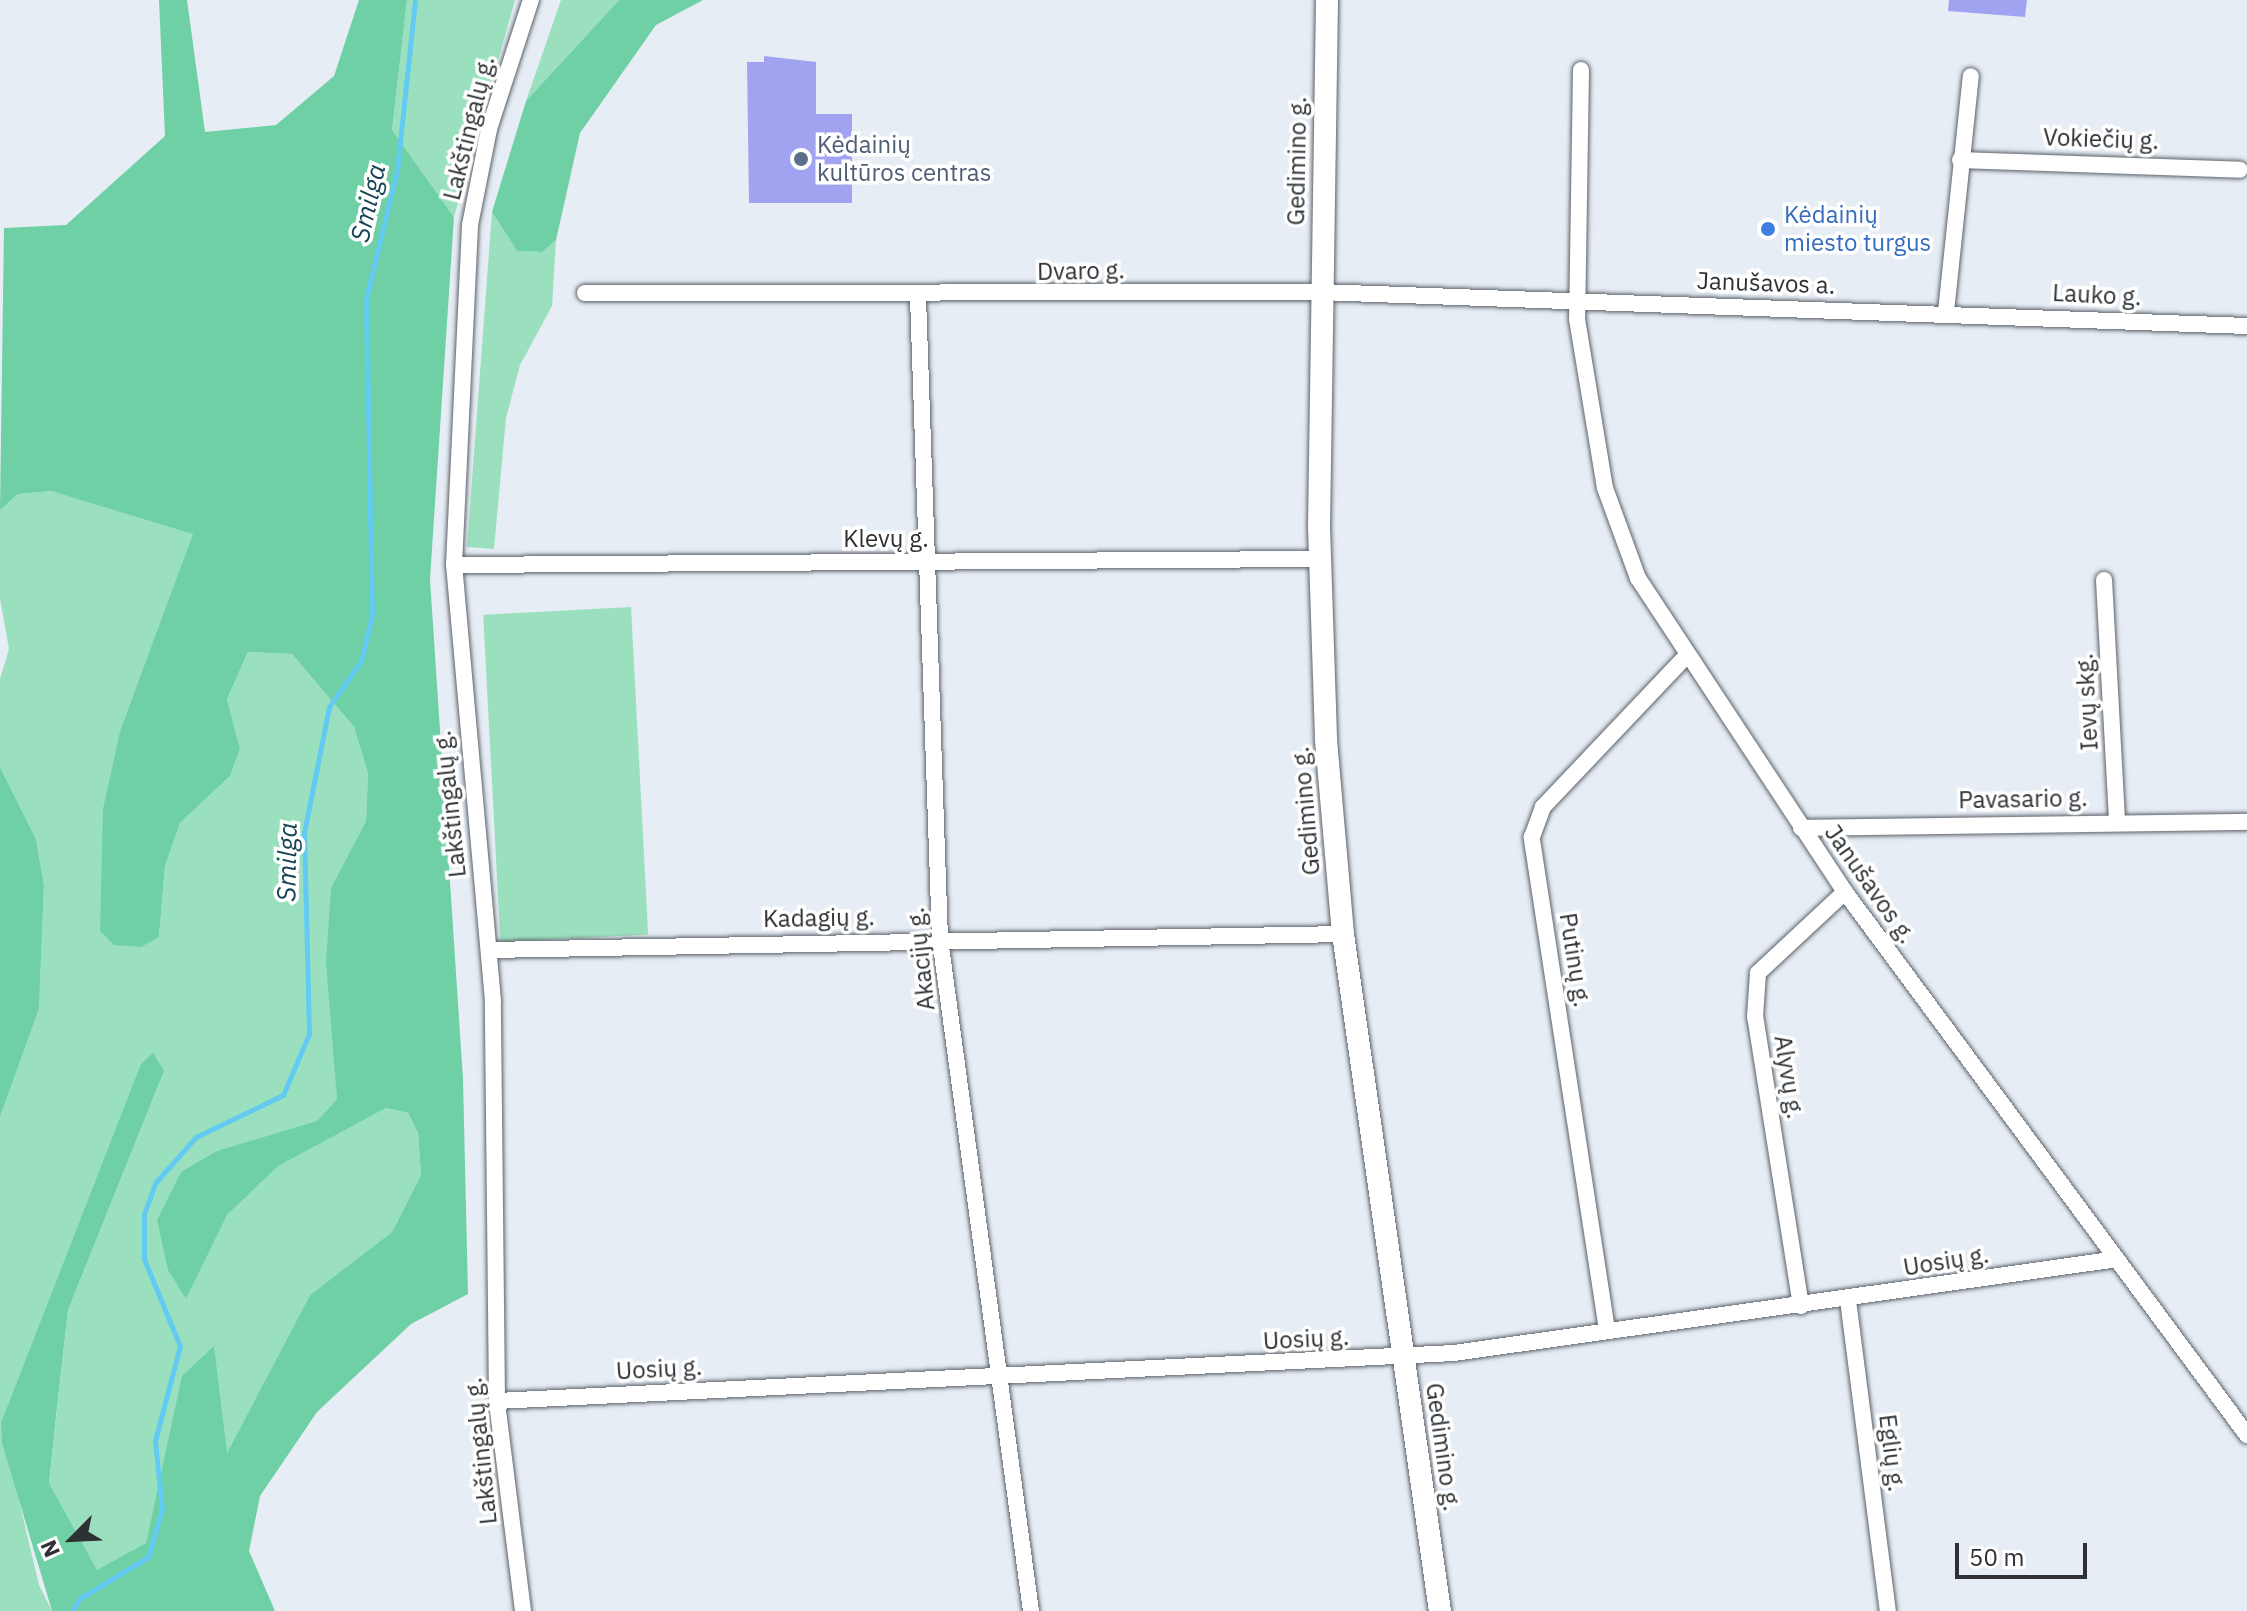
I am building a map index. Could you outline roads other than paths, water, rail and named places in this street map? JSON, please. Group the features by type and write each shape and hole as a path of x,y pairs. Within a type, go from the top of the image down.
{"main road":[{"name":"Gedimino g.","path":"1327,0 1320,292 1319,559 1343,934 1440,1611"}],"street":[{"name":"Lakštingalų g.","path":"523,1611 497,1401 489,950 454,565 470,225 489,129 531,0"},
{"path":"1577,302 1581,70"},
{"path":"1946,312 1971,76"},
{"name":"Vokiečių g.","path":"1960,160 2240,170"},
{"name":"Dvaro g.","path":"585,293 918,297 1320,292 1577,302"},
{"name":"Akacijų g.","path":"918,297 924,562 940,939 1031,1611"},
{"name":"Janušavos a.","path":"1577,302 1946,312"},
{"name":"Janušavos g.","path":"1577,302 1592,428 1619,536 1687,655 1845,892 2111,1260 2247,1435"},
{"name":"Lauko g.","path":"1946,312 2247,326"},
{"name":"Klevų g.","path":"454,565 1319,559"},
{"name":"Ievų skg.","path":"2104,580 2117,821"},
{"name":"Putinų g.","path":"1607,1330 1532,837 1543,807 1687,655"},
{"name":"Pavasario g.","path":"1801,828 2117,821 2247,822"},
{"name":"Alyvų g.","path":"1801,1306 1755,1017 1758,973 1845,892"},
{"name":"Kadagių g.","path":"489,950 940,939 1343,934"},
{"name":"Uosių g.","path":"497,1401 1404,1357 1848,1300 2111,1260"},
{"name":"Eglių g.","path":"1848,1300 1888,1611"}],"waterway":[{"name":"Smilga","path":"72,1611 79,1599 148,1557 162,1509 155,1441 180,1346 144,1259 144,1214 155,1183 196,1137 283,1095 309,1034 304,833 329,707 361,661 372,615 366,299 397,171 415,0"}],"place":[{"name":"Kėdainių kultūros centras","path":"801,159"},
{"name":"Kėdainių miesto turgus","path":"1768,229"}]}
